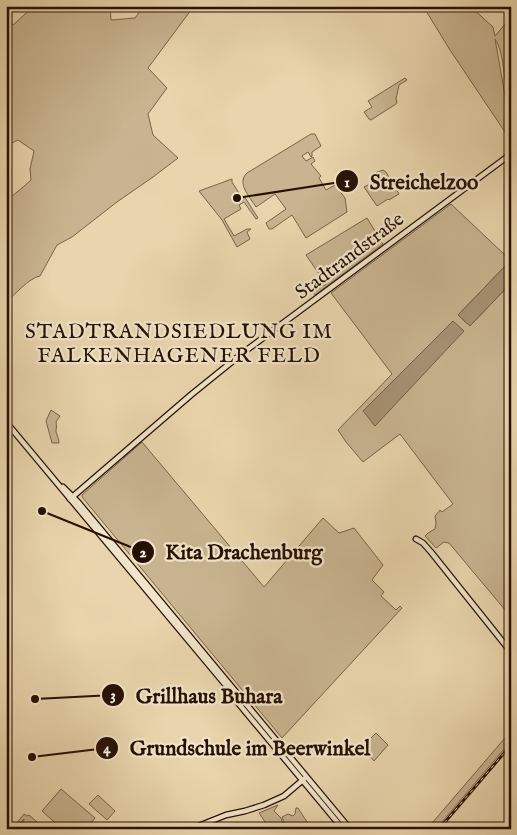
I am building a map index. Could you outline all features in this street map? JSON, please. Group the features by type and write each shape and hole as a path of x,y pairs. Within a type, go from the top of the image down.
{"street":[{"name":"Stadtrandstraße","path":"71,498 244,352 511,154"},
{"path":"6,422 305,779 350,829"},
{"path":"416,539 423,543 511,652"},
{"path":"191,829 226,815 264,805 284,796 305,779"},
{"path":"305,779 343,829"}],"shaded area":[{"path":"6,6 19,6 9,16 13,25 34,6 110,6 111,20 135,18 144,6 194,6 148,68 167,88 148,114 153,135 178,158 72,237 57,245 40,276 27,283 6,303 6,201 31,180 30,169 34,151 18,140 6,146"},
{"path":"423,6 470,6 493,27 495,36 511,17 511,110 501,53 495,39 506,101 511,117 511,141 450,50"},
{"path":"405,78 407,80 399,85 396,104 371,120 369,119 364,112 372,107 368,101"},
{"path":"311,134 315,134 321,146 312,152 311,157 308,152 302,156 306,161 313,157 315,161 311,164 321,176 319,178 326,190 335,185 345,198 347,212 306,238 292,215 272,229 269,229 266,223 286,209 275,194 256,207 243,186 243,181 247,173"},
{"path":"383,170 399,194 377,206 364,187 370,184 378,190 385,186 385,180 380,173 372,174"},
{"path":"232,179 239,193 246,199 258,218 256,219 244,202 239,205 241,209 224,219 234,236 247,229 251,229 247,232 250,239 237,247 222,220 199,191"},
{"path":"451,204 506,256 511,252 511,260 458,315 470,326 511,283 511,617 449,543 444,542 436,548 425,536 435,529 435,516 440,510 442,512 453,504 400,434 363,462 338,430 392,374 331,293"},
{"path":"367,218 383,244 315,295 310,288 313,287 316,291 326,284 306,255"},
{"path":"511,260 511,283 470,326 458,315"},
{"path":"453,321 464,331 375,426 363,411"},
{"path":"51,410 60,416 56,422 59,443 52,443 46,421"},
{"path":"142,442 264,587 323,518 339,533 354,528 383,565 372,580 384,592 381,596 396,610 400,606 402,608 282,738 82,497"},
{"path":"511,731 511,741 436,829 427,829"},
{"path":"376,733 388,745 374,761 362,747"},
{"path":"61,789 95,818 86,829 62,829 42,811"},
{"path":"98,795 115,811 107,820 89,804"},
{"path":"278,805 274,811 281,818 285,829 270,829 259,813"},
{"path":"296,808 298,808 311,829 287,829 282,817 288,814 293,816"},
{"path":"24,814 29,815 45,829 17,829 24,819 15,829 12,829"}],"railway":[{"path":"439,829 511,745"}],"place":[{"name":"Streichelzoo","path":"237,198"},
{"name":"Kita Drachenburg","path":"42,511"},
{"name":"Grillhaus Buhara","path":"35,699"},
{"name":"Grundschule im Beerwinkel","path":"32,757"}],"district":[{"name":"STADTRANDSIEDLUNG IM FALKENHAGENER FELD","path":"179,343"}]}
